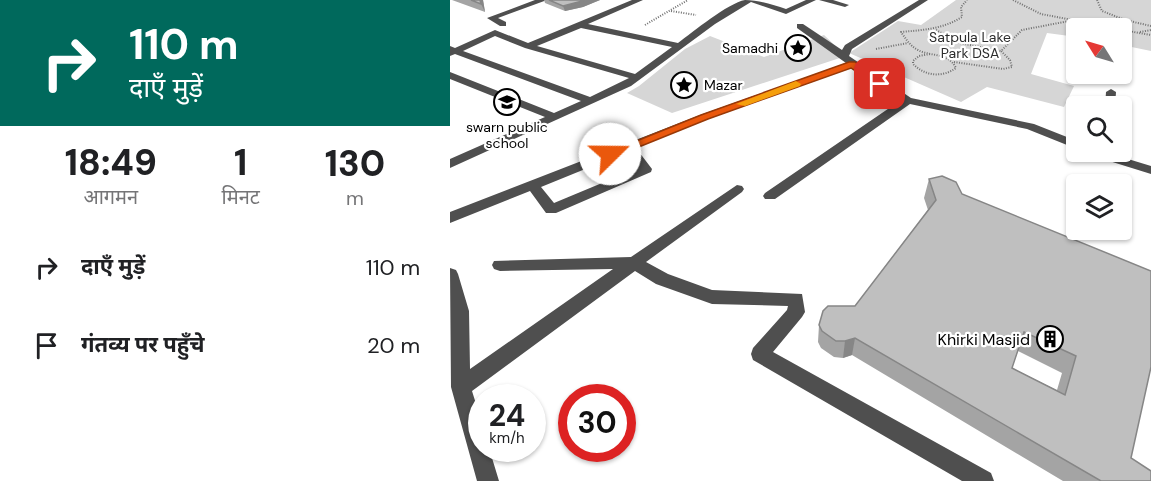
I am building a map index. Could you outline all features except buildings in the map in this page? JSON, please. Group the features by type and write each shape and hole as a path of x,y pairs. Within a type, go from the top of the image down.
{"street":[{"path":"503,24 491,18 543,0"},
{"path":"528,46 639,0"},
{"path":"450,164 627,84 712,22 750,0 786,12 812,0"},
{"path":"823,0 845,5"},
{"path":"848,60 848,47 924,0"},
{"path":"581,25 680,46"},
{"path":"800,26 908,100 1030,126 1066,141"},
{"path":"451,51 495,33 528,46 636,77"},
{"path":"451,51 591,101"},
{"path":"450,218 848,60"},
{"path":"450,75 555,117"},
{"path":"1111,92 1111,96"},
{"path":"770,196 908,100"},
{"path":"533,185 551,210 646,169 629,147"},
{"path":"1130,162 1151,170"},
{"path":"461,387 737,189"},
{"path":"500,266 634,263 662,279 712,297 796,299 796,312 760,354 982,481"},
{"path":"450,274 461,387 488,481"}],"path":[{"path":"648,30 639,28 688,0"},
{"path":"936,29 953,41 967,46 1001,51 1010,60 1011,67 1003,69 953,61 943,56 930,54 908,43 901,32 936,29 962,17 961,7 968,0"},
{"path":"1013,0 1041,14 1066,20"},
{"path":"1097,0 1102,11 1151,28"},
{"path":"670,10 705,16"},
{"path":"1001,51 1022,30 1066,22"},
{"path":"1139,32 1151,28"},
{"path":"1132,31 1151,35"},
{"path":"930,54 919,56 913,64 927,73 942,74 954,71 956,68 953,61"}],"green space":[{"name":"Satpula Lake Park DSA","path":"956,0 1151,0 1151,51 1132,47 1132,18 1066,18 1066,36 1047,33 1031,74 1074,86 1069,96 1066,96 1064,107 987,87 961,102 849,53 898,21 921,25"},
{"path":"824,35 846,56 672,113 627,93 685,49 710,36 764,57"}],"slow traffic":[{"path":"741,104 796,84"}],"place":[{"name":"Samadhi","path":"798,48"},
{"name":"Mazar","path":"684,85"},
{"name":"swarn public school","path":"507,102"},
{"name":"Khirki Masjid","path":"1050,339"}],"route":[{"path":"610,154 704,117 852,64 880,84"}]}
